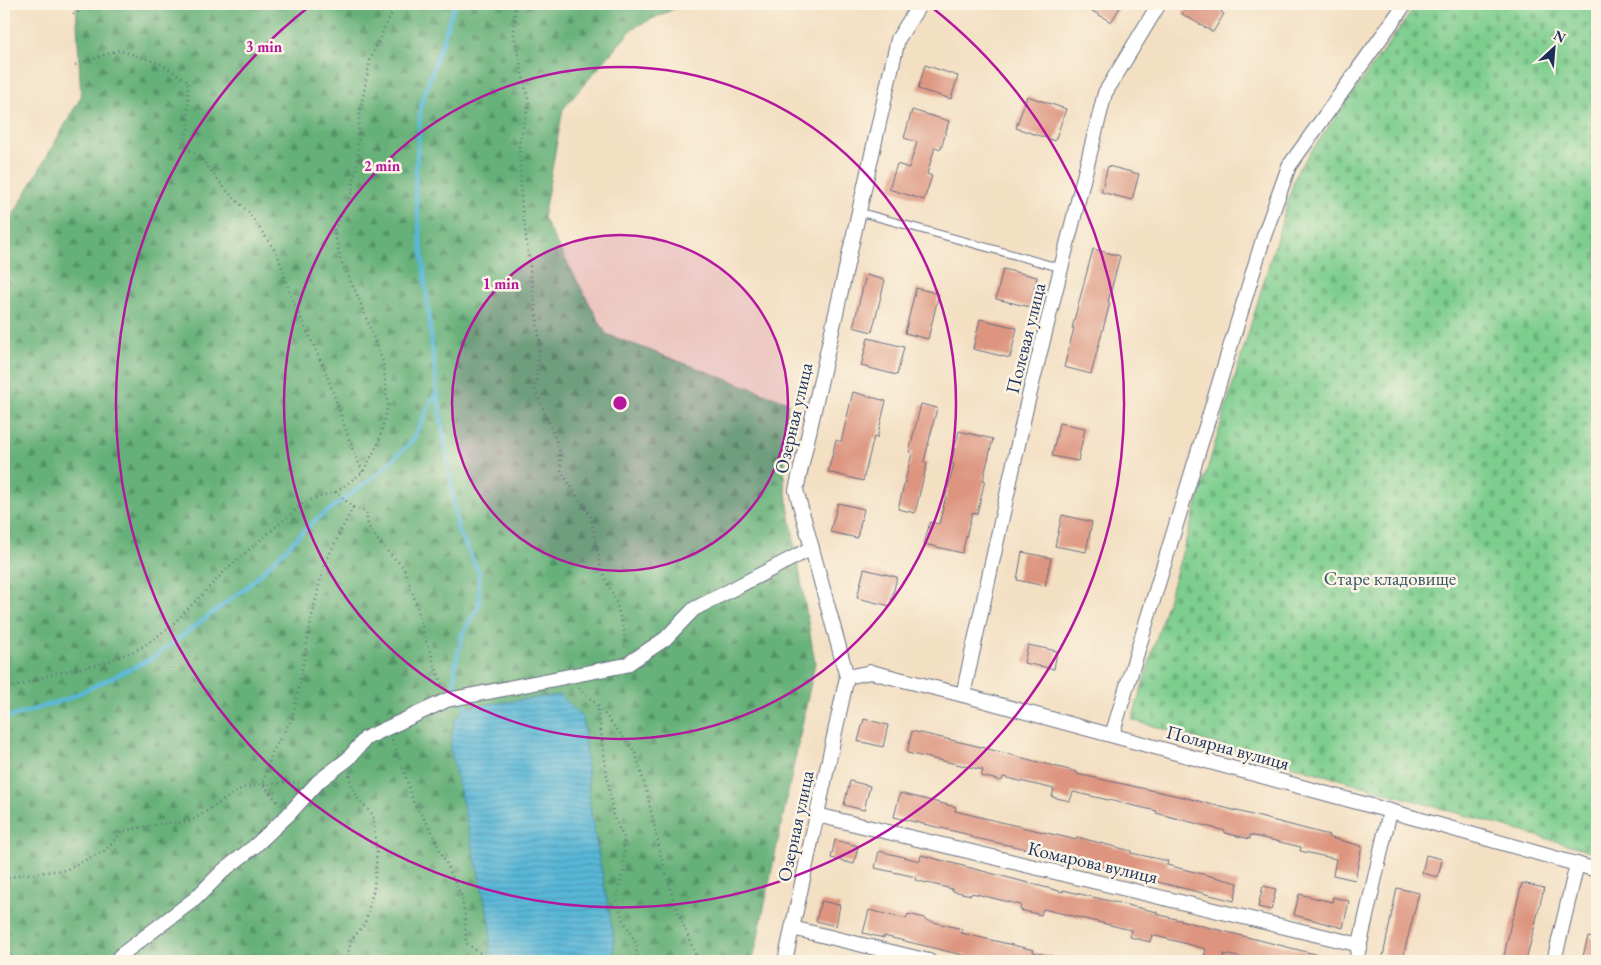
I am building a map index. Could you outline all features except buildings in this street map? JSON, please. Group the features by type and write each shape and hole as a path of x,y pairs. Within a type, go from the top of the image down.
{"street":[{"name":"Озерная улица","path":"785,961 847,677 796,490 898,39 920,4"},
{"name":"Полевая улица","path":"963,695 1026,408 1105,92 1159,4"},
{"path":"1112,735 1264,236 1290,166 1405,4"},
{"path":"116,961 121,955 196,898 224,870 255,846 288,815 319,781 348,759 366,738 447,700 626,665 664,639 694,609 812,548"},
{"name":"Полярна вулиця","path":"847,677 871,672 963,695 1390,811 1597,870"},
{"path":"1356,961 1390,811"},
{"name":"Комарова вулиця","path":"817,815 1360,945"},
{"path":"1554,961 1577,864"},
{"path":"792,928 928,961"}],"lane":[{"path":"859,212 1061,268"}],"path":[{"path":"73,14 98,4"},
{"path":"4,691 55,674 98,665 141,648 170,627 230,566 306,501 336,492 363,472 378,444 388,406 383,362 359,299 341,261 334,231 352,192 358,158 359,117 370,60 390,16 398,4"},
{"path":"515,4 514,36 528,104 519,144 519,153 522,207 540,342 535,389 559,448 561,471 591,517 601,569 616,602 624,631 626,665"},
{"path":"75,65 119,50 161,64 188,81 188,131 180,145 199,156 226,190 249,214 278,255 291,296 327,374 353,451 363,472"},
{"path":"336,492 352,507 366,512 368,526 382,546 404,568 416,602 425,638 447,700"},
{"path":"263,784 272,752 293,717 324,564 352,507"},
{"path":"567,677 597,705 635,752 648,793 660,852 674,902 698,961"},
{"path":"597,705 613,816 624,838 624,867 616,899 624,921 637,945 635,961"},
{"path":"366,738 392,740 400,758 414,804 428,824 461,896 465,916 466,943 482,955 483,961"},
{"path":"348,759 350,782 358,799 373,815 377,854 374,887 365,924 351,940 348,955 350,961"},
{"path":"4,880 17,875 65,870 104,851 123,831 166,823 190,822 242,788 263,784 319,781"},
{"path":"263,784 288,815"}],"green space":[{"path":"76,4 684,4 633,28 563,109 543,218 606,334 788,402 784,481 815,663 753,961 4,961 4,231 81,97"},
{"name":"Старе кладовище","path":"1417,4 1597,4 1597,853 1132,720 1297,171"}],"water":[{"path":"560,695 583,718 590,807 614,939 614,961 490,961 490,923 450,748 454,721 466,707"}],"waterway":[{"path":"455,4 421,105 415,188 437,391 458,530 479,572 479,606 462,635 455,667 455,692 466,707"},
{"path":"4,719 67,699 151,659 246,588 313,522 379,473 412,441 437,391"}]}
